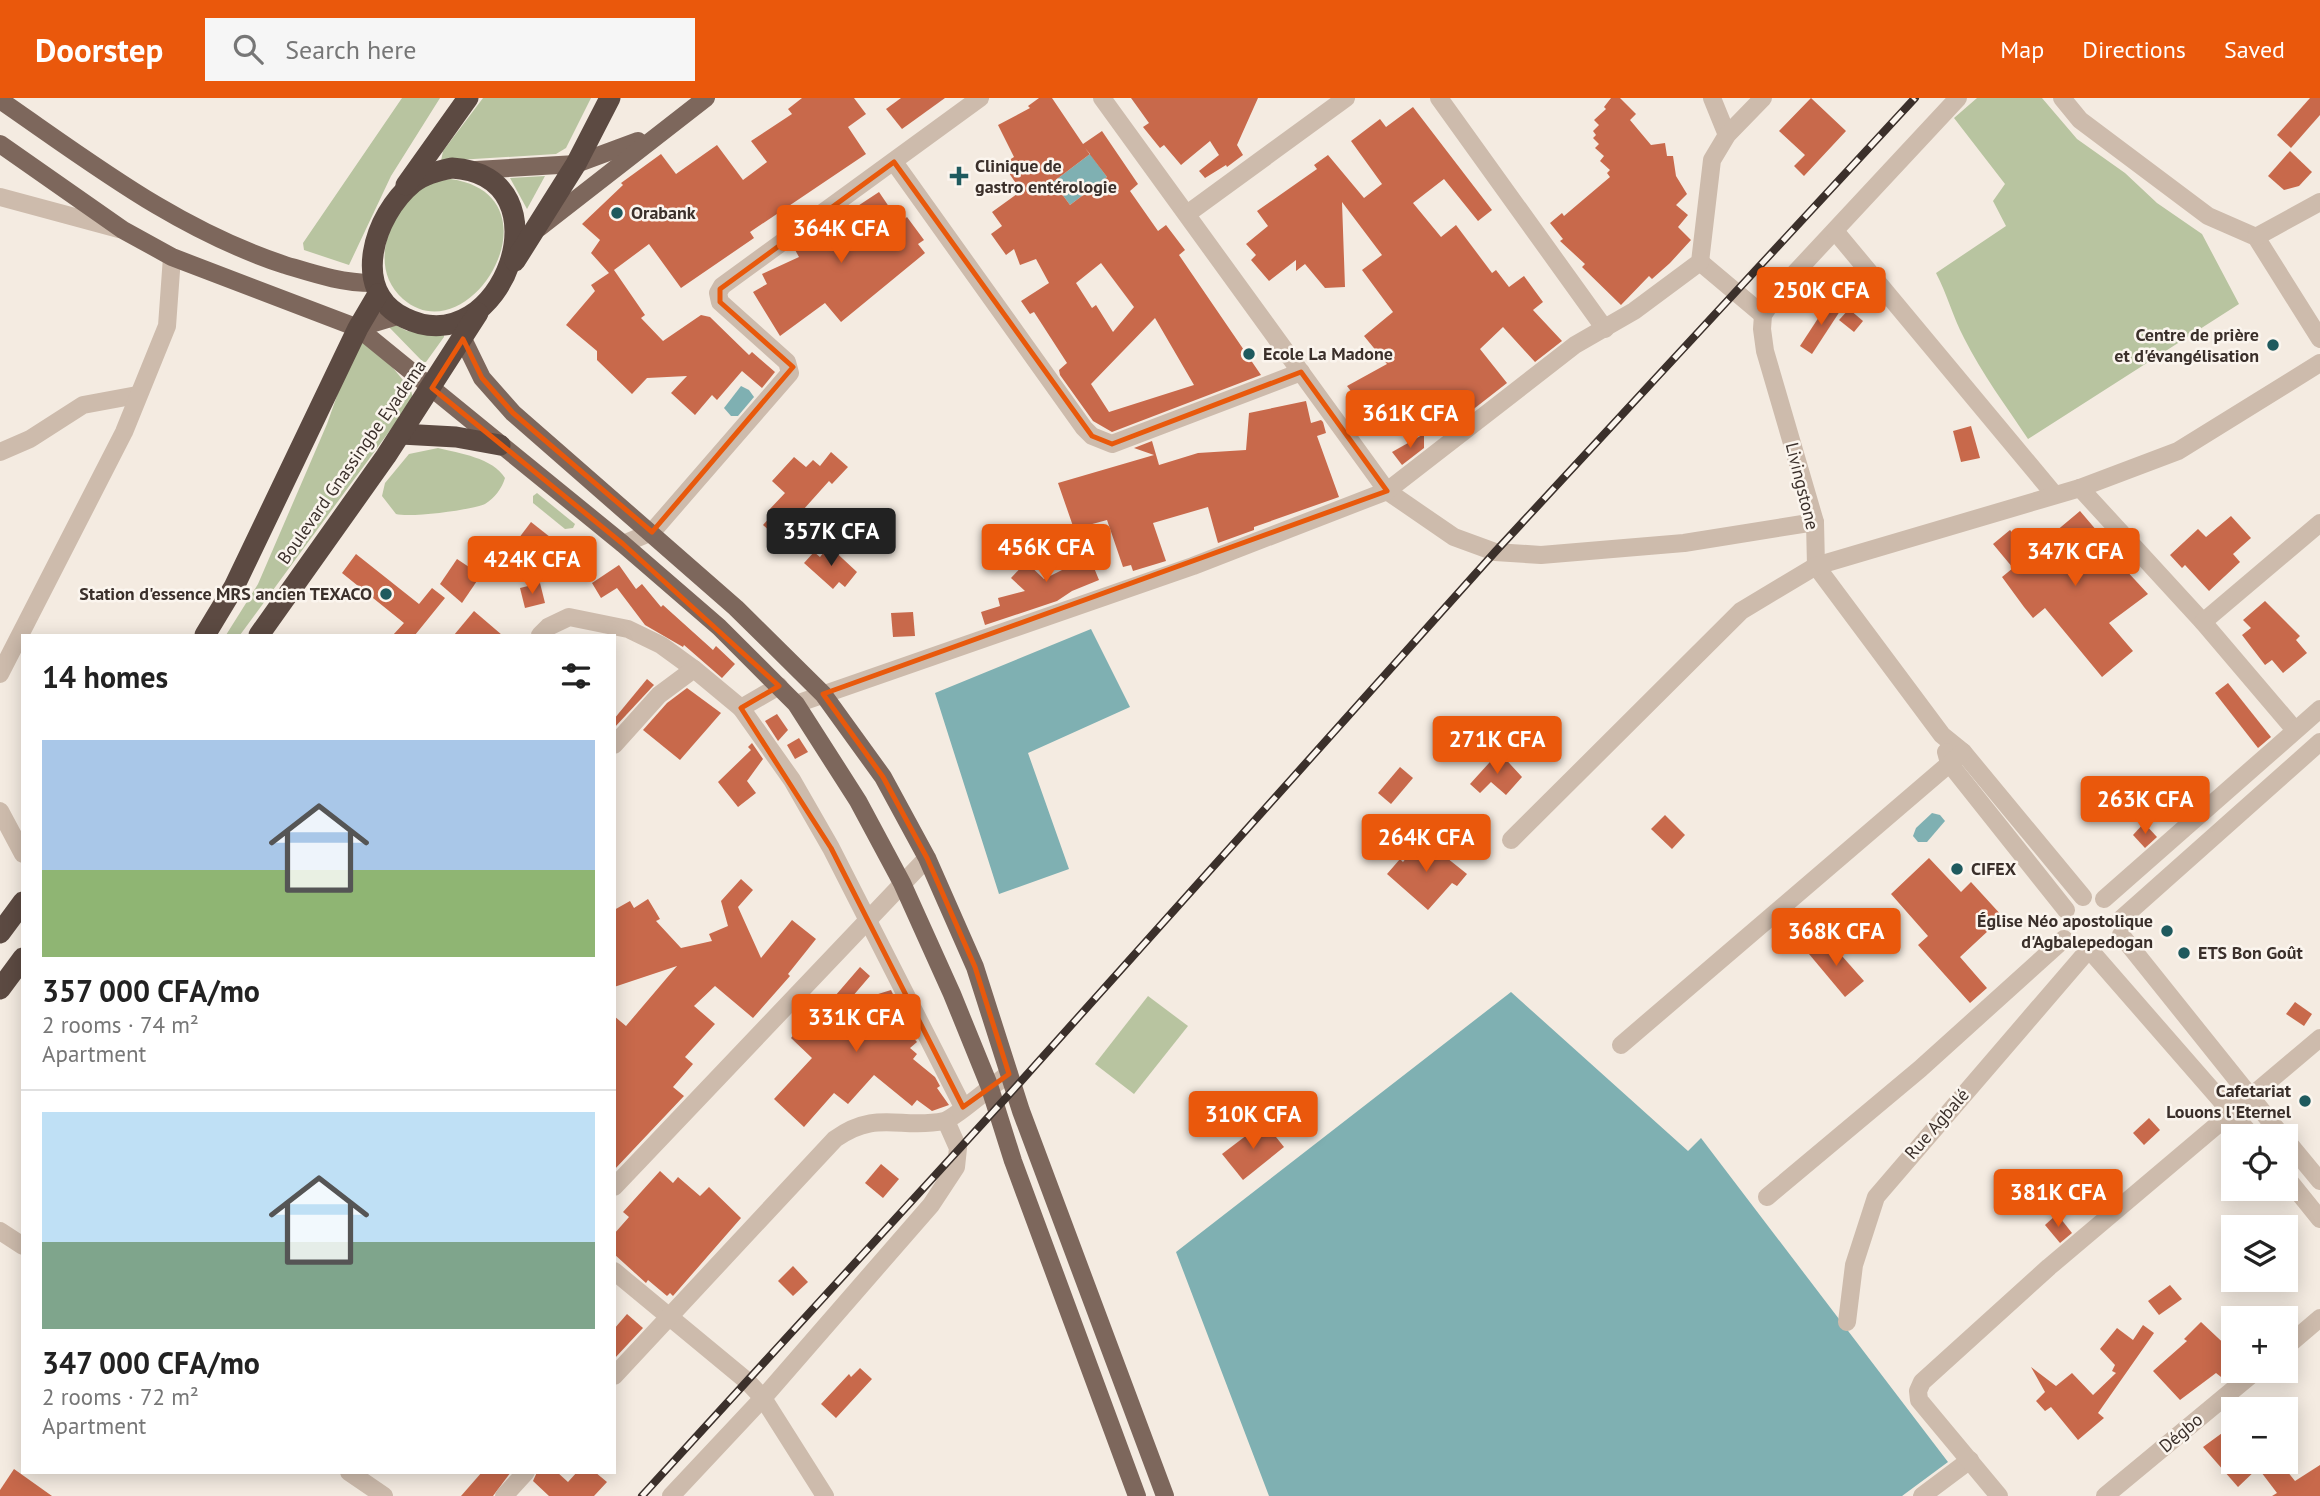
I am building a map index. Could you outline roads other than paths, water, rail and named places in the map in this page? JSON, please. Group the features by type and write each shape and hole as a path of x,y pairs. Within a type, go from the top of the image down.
{"highway":[{"path":"468,98 397,198 377,236 376,289 401,316 422,324 442,324 478,313 536,230 576,164 610,98"},
{"path":"397,198 414,182 438,171 452,168 476,170 498,187 514,212 516,231 509,268"},
{"name":"Boulevard Gnassingbe Eyadema","path":"206,634 234,587 376,289"},
{"name":"Boulevard Gnassingbe Eyadema","path":"260,634 401,434 478,313"},
{"path":"401,434 456,437 500,445"},
{"path":"0,933 21,905"},
{"path":"0,989 21,961"}],"main road":[{"path":"536,230 706,98"},
{"path":"0,100 170,216 259,256 345,283 376,289"},
{"path":"476,170 576,164 624,149 672,123"},
{"path":"0,144 123,230 172,257 358,328 719,627 796,704 858,801 902,883 989,1085 1017,1173 1137,1496"},
{"path":"246,285 259,256"},
{"path":"265,293 277,262"},
{"path":"358,328 401,316"},
{"path":"463,339 482,378 513,413 736,608 823,694 883,777 927,858 975,967 1009,1074 1165,1496"}],"street":[{"path":"622,544 652,532 790,373 787,362 720,302 720,289 980,98"},
{"path":"1102,98 1387,491 1454,537 1495,552 1541,555 1684,543 1815,522"},
{"path":"1187,214 1346,98"},
{"path":"1438,98 1605,329"},
{"path":"1712,98 1727,135"},
{"path":"796,704 1193,565 1387,491 1574,345 1634,311 1700,262 1712,160 1727,135 1763,98"},
{"path":"1700,262 1763,315 1781,288 1958,98"},
{"path":"2062,98 2080,120 2207,216 2256,237 2320,339"},
{"path":"894,162 1084,428 1102,441 1112,444 1301,372"},
{"path":"0,197 123,230"},
{"path":"2256,237 2320,202"},
{"path":"1835,231 2054,494"},
{"path":"0,674 124,432 167,326 172,257"},
{"name":"Livingstone","path":"1763,315 1765,351 1815,522 1816,566"},
{"path":"1511,840 1741,611 1816,566 2080,488 2178,451 2320,363"},
{"path":"0,453 30,439 83,405 137,395"},
{"path":"2080,488 2203,622 2295,730"},
{"path":"2203,622 2320,523"},
{"path":"1816,566 1942,735 2066,909"},
{"path":"541,634 548,627 569,617 628,629 661,645 741,708 792,780 868,919 963,1107"},
{"path":"616,743 659,695 694,669"},
{"path":"741,708 779,686"},
{"path":"2104,899 2320,709"},
{"path":"2089,956 2106,953 2121,927 2320,742"},
{"path":"1956,757 2083,897"},
{"path":"1621,1045 1956,757"},
{"path":"0,811 21,850"},
{"path":"616,1185 927,858"},
{"path":"2242,1124 2089,956 2064,939 2062,920 2066,909 2083,897 2104,899 2115,907 2121,927 2272,1124"},
{"path":"1768,1197 1920,1069 2064,939"},
{"name":"Rue Agbalé","path":"1847,1322 1854,1265 1876,1197 2089,956"},
{"path":"1999,1496 1919,1400 1918,1391 1922,1382 2059,1258 2320,1038"},
{"path":"616,1374 826,1149 850,1128 873,1121 946,1121 989,1085 1009,1074"},
{"path":"671,1496 763,1398 947,1182 956,1167 958,1148 946,1121"},
{"path":"2298,1155 2320,1181"},
{"path":"2298,1192 2320,1219"},
{"path":"0,1231 21,1245"},
{"path":"616,1273 763,1398 825,1496"},
{"path":"2298,1337 2320,1318"},
{"name":"Dégbo","path":"2105,1496 2241,1383"},
{"path":"1922,1496 1970,1460"},
{"path":"504,1496 524,1474"},
{"path":"360,1475 384,1496"}],"water":[{"path":"1090,154 1107,177 1070,205 1053,182"},
{"path":"741,386 749,390 754,397 738,416 731,416 724,408"},
{"path":"1091,629 1130,707 1028,753 1069,869 999,894 935,693"},
{"path":"1932,813 1940,815 1945,821 1927,842 1918,842 1913,836 1916,828"},
{"path":"1511,992 1688,1151 1701,1138 1948,1462 1902,1496 1269,1496 1176,1252"}],"railway":[{"path":"642,1496 1014,1089 1495,552 1915,98"}],"place":[{"name":"Clinique de gastro entérologie","path":"959,176"},
{"name":"Orabank","path":"617,213"},
{"name":"Centre de prière et d'évangélisation","path":"2273,345"},
{"name":"Ecole La Madone","path":"1249,354"},
{"name":"Station d'essence MRS ancien TEXACO","path":"386,594"},
{"name":"CIFEX","path":"1957,869"},
{"name":"Église Néo apostolique d'Agbalepedogan","path":"2167,931"},
{"name":"ETS Bon Goût","path":"2184,953"},
{"name":"Cafetariat Louons l'Eternel","path":"2305,1101"}]}
